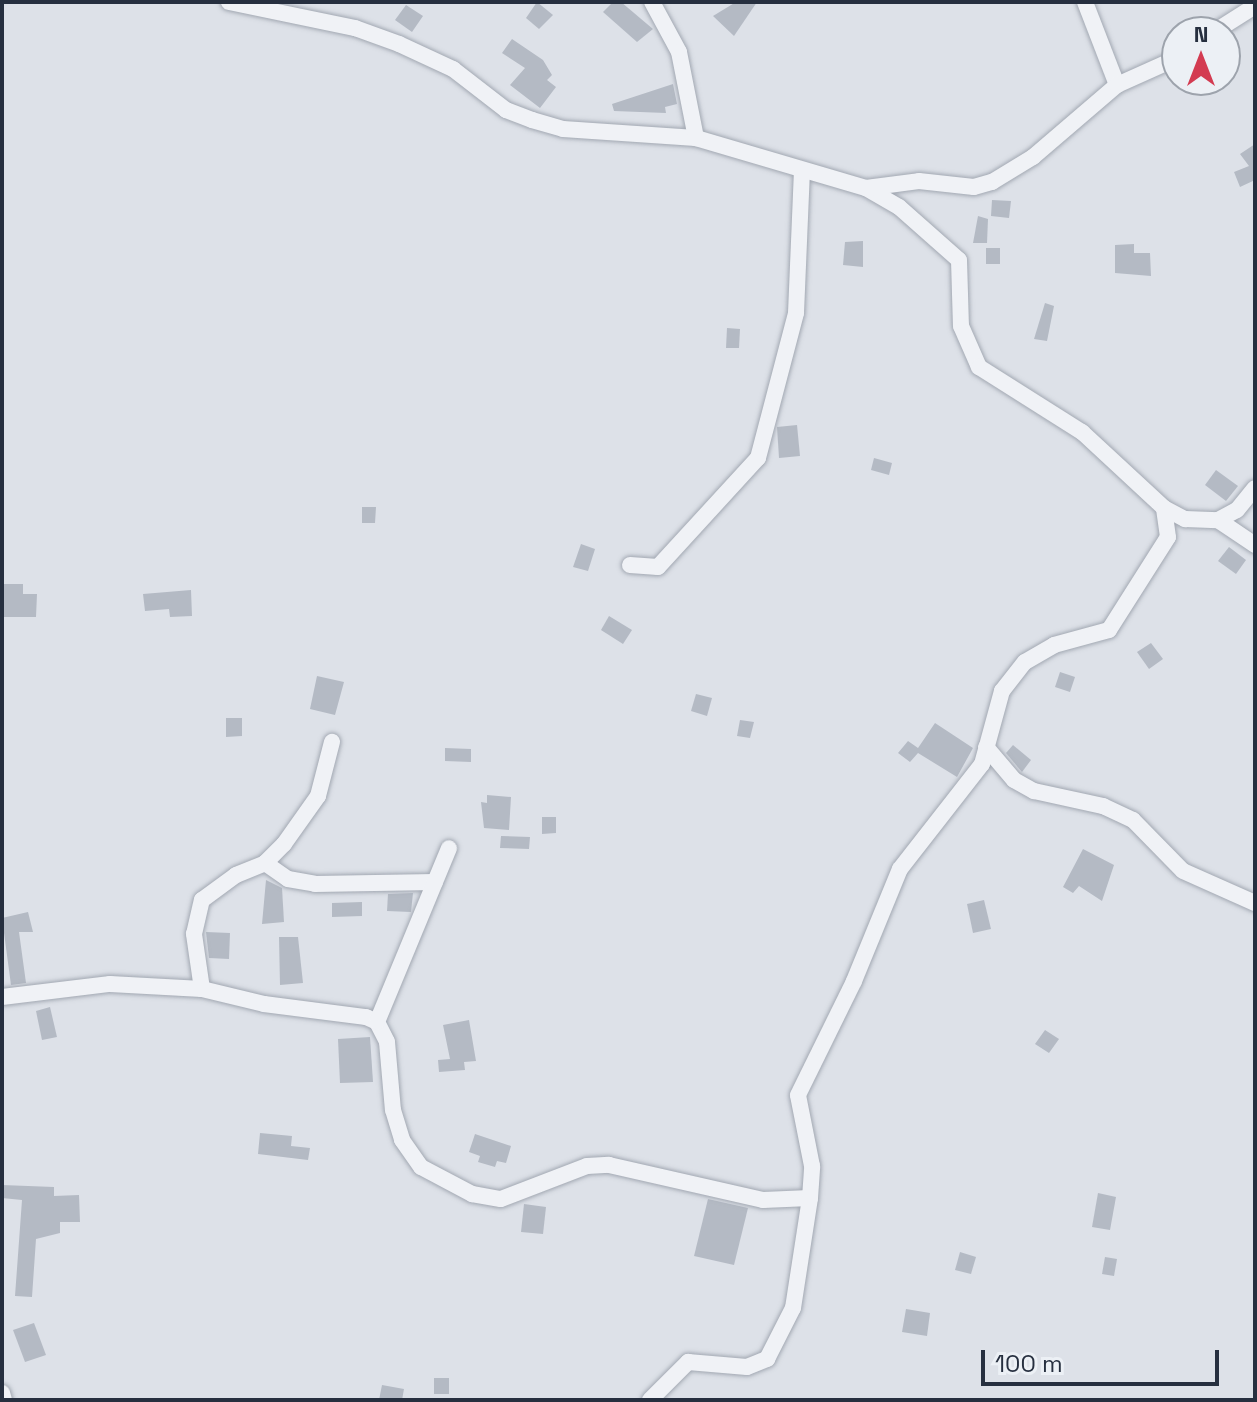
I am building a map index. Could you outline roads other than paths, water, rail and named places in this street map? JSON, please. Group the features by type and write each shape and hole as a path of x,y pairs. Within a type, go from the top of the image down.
{"street":[{"path":"229,2 260,5 355,28 399,44 453,69 506,110 532,120 563,129 696,138 866,188 899,207 959,260 961,326 979,367 1082,432 1164,508 1185,519 1218,520 1237,510 1255,488"},
{"path":"652,2 679,52 696,138"},
{"path":"1085,2 1117,85"},
{"path":"866,188 919,181 974,187 992,182 1033,157 1117,85 1161,65"},
{"path":"630,565 651,571 658,567 758,458 783,380 796,313 802,171"},
{"path":"650,1400 688,1362 747,1367 767,1359 793,1308 810,1198 812,1166 798,1095 805,1074 854,981 900,869 982,764 1002,691 1025,662 1054,645 1109,630 1168,537 1164,508"},
{"path":"1218,520 1255,545"},
{"path":"202,989 194,934 202,900 236,875 265,863 318,796 332,742"},
{"path":"986,747 1014,780 1034,791 1103,806 1133,820 1183,871 1255,903"},
{"path":"449,848 377,1022 387,1042 393,1110 402,1140 421,1167 472,1194 501,1199 587,1166 609,1165 763,1200 810,1198"},
{"path":"265,863 288,879 315,884 435,882"},
{"path":"2,997 110,984 202,989 377,1022"},
{"path":"2,1393 4,1400"}]}
